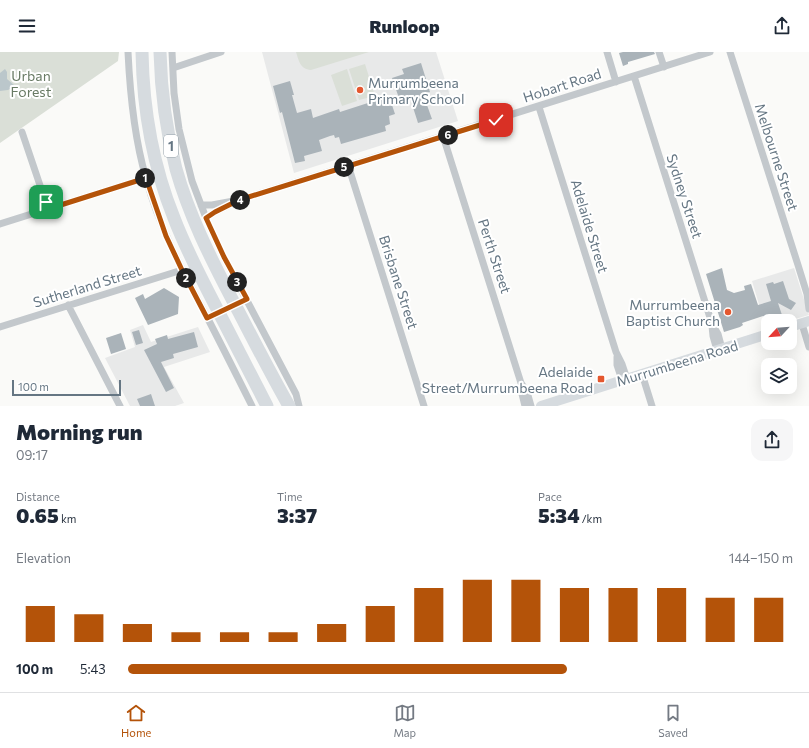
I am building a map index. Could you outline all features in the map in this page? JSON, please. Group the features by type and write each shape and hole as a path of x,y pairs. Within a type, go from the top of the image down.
{"highway":[{"name":"1","path":"142,52 147,118 152,145 164,190 174,219 213,316 268,406"},
{"name":"1","path":"160,52 164,113 176,170 195,224 211,259 289,406"}],"main road":[{"name":"Murrumbeena Road","path":"541,406 761,336"}],"street":[{"path":"128,52 133,115 146,178 161,223 182,270 213,316 252,406"},
{"path":"172,52 174,93 179,129 187,164 201,205 224,257 296,394 299,406"},
{"path":"172,68 221,52"},
{"path":"607,52 616,82"},
{"path":"659,52 664,67"},
{"name":"Hobart Road","path":"201,205 212,205 239,200 539,107 710,52"},
{"name":"Melbourne Street","path":"730,52 808,296 809,309"},
{"name":"Sydney Street","path":"634,76 712,324 718,334 720,349"},
{"name":"Adelaide Street","path":"539,107 616,352 622,364 624,379"},
{"path":"22,132 48,209"},
{"name":"Perth Street","path":"443,136 521,383 525,406"},
{"name":"Brisbane Street","path":"348,165 424,406"},
{"path":"0,224 146,178"},
{"name":"Hobart Road","path":"206,218 239,200"},
{"name":"Sutherland Street","path":"0,327 182,270"},
{"path":"213,316 247,299"},
{"path":"68,306 120,406"},
{"path":"805,323 809,347"},
{"path":"642,374 652,406"},
{"name":"Perth Street","path":"521,383 527,392 532,406"}],"shaded area":[{"name":"Murrumbeena Primary School","path":"262,52 436,52 458,121 294,173"},
{"path":"5,69 7,72 7,79 14,85 8,90 0,91 0,73"},
{"path":"794,268 809,315 797,318 797,314 762,314 752,281"},
{"path":"143,325 151,342 198,327 210,352 164,367 184,403 175,406 130,406 105,358 135,347 130,330"}],"green space":[{"name":"Urban Forest","path":"0,52 119,52 118,61 0,143"},
{"path":"296,52 369,52 311,70 302,66"},
{"path":"365,64 375,96 359,100 349,69"},
{"path":"347,69 357,101 342,106 331,75"}],"building":[{"path":"654,52 655,54 628,62 628,64 623,66 619,53"},
{"path":"421,63 430,92 423,94 432,119 418,123 410,98 400,101 392,78 404,74 402,69"},
{"path":"290,81 297,113 311,109 313,118 339,109 340,112 371,102 371,100 382,96 386,106 392,105 395,114 389,116 390,124 385,126 386,131 341,144 339,137 335,138 334,135 330,136 319,140 322,151 304,156 305,161 295,163 282,112 280,113 273,86"},
{"path":"722,268 727,290 734,293 745,290 744,286 751,284 758,305 771,301 766,284 773,282 774,284 783,281 789,299 796,303 791,310 778,303 782,314 761,314 761,317 742,323 743,325 740,327 724,332 706,274"},
{"path":"164,288 179,297 178,314 148,325 135,298 143,294 145,299"},
{"path":"139,330 143,343 136,345 132,332"},
{"path":"194,332 198,347 173,354 174,358 161,362 174,388 166,392 144,350 157,344 155,339 167,335 168,339"},
{"path":"121,333 126,349 111,354 106,338"},
{"path":"151,394 155,406 140,406 137,399"}],"place":[{"name":"Murrumbeena Primary School","path":"360,90"},
{"name":"Murrumbeena Baptist Church","path":"728,312"},
{"name":"Adelaide Street/Murrumbeena Road","path":"601,379"}],"route":[{"path":"46,202 48,209 146,178 166,236 207,318 247,299 224,257 206,218 211,214 239,200 496,120"}]}
